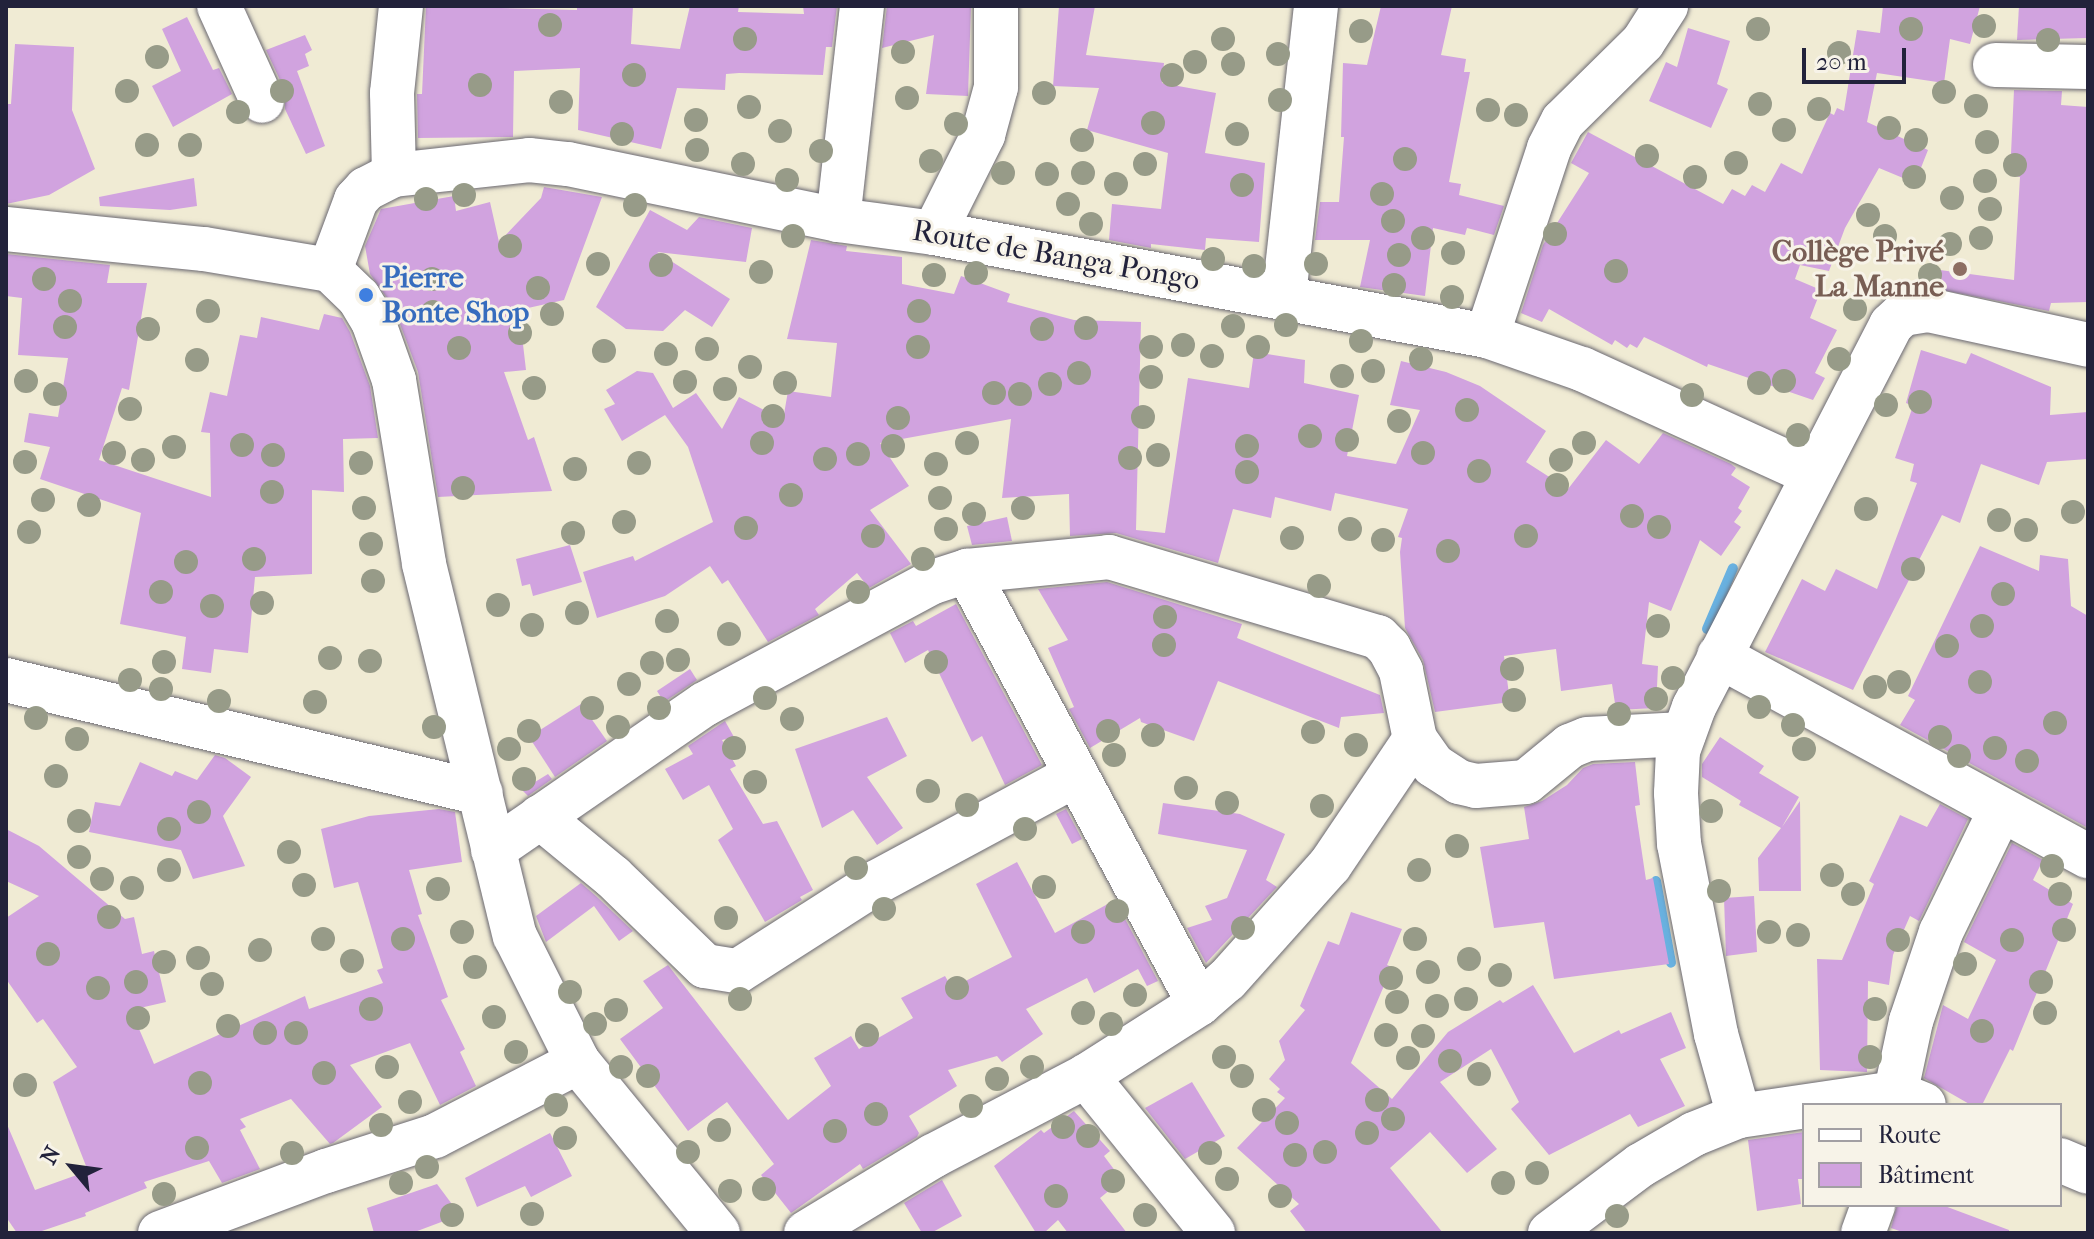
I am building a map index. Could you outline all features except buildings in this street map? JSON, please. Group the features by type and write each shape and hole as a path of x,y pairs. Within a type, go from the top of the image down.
{"street":[{"path":"219,6 262,101"},
{"path":"394,175 392,93 401,6"},
{"path":"838,220 862,6"},
{"path":"934,233 983,135 996,87 996,6"},
{"path":"1284,296 1316,6"},
{"path":"1487,336 1549,148 1563,121 1643,42 1666,6"},
{"path":"1995,65 2088,67"},
{"name":"Route de Banga Pongo","path":"330,270 356,200 366,189 394,175 529,160 568,164 838,220 934,233 1487,336 1582,369 1812,474"},
{"path":"6,229 204,249 330,270 359,298 373,321 394,380 424,564 515,936 578,1062 718,1233"},
{"path":"1739,1116 1712,1019 1679,844 1676,793 1678,751 1719,656 1891,325 1903,314 1928,310 2088,345"},
{"path":"493,850 705,704 933,582 967,571 1109,557 1378,637 1389,648 1401,671 1415,739 1433,765 1459,782 1476,786 1526,782 1570,746 1587,739 1684,734"},
{"path":"967,571 1199,1004"},
{"path":"1719,656 2088,856"},
{"path":"6,680 481,793"},
{"path":"806,1233 933,1156 1086,1076 1199,1004 1227,980 1330,865 1415,739"},
{"path":"540,817 613,877 705,966 738,971 877,882 1076,775"},
{"path":"1882,1103 1904,1101 1911,1021 1941,932 2000,811"},
{"path":"160,1233 326,1171 435,1136 578,1062"},
{"path":"1086,1076 1213,1233"},
{"path":"1550,1233 1641,1165 1694,1134 1739,1116 1802,1110"},
{"path":"2062,1161 2088,1172"},
{"path":"1863,1233 1872,1207"}],"waterway":[{"path":"1707,629 1733,568"},
{"path":"1656,881 1671,963"}],"place":[{"name":"Collège Privé La Manne","path":"1960,269"},
{"name":"Pierre Bonte Shop","path":"366,295"}]}
